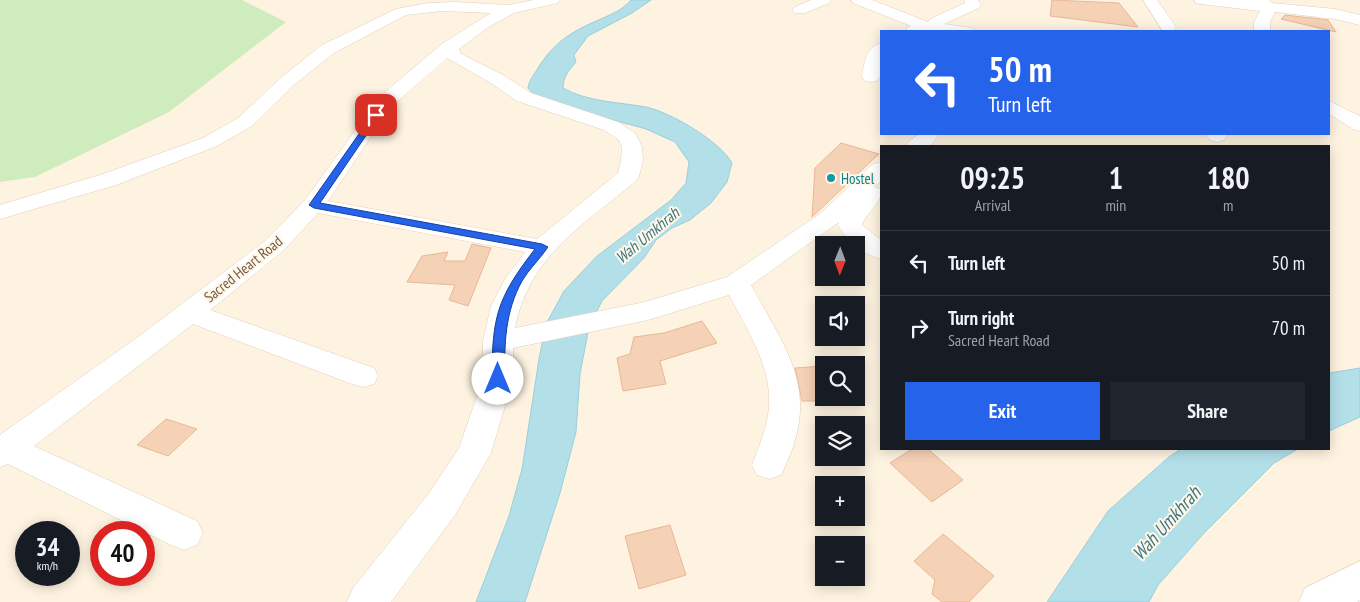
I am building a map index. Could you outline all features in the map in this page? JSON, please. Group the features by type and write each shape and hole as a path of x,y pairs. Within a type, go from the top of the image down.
{"street":[{"path":"0,212 108,180 210,142 245,122 289,80 328,49 401,12 421,7 442,5 509,10 553,0"},
{"path":"800,10 824,0"},
{"path":"858,0 933,25 960,30"},
{"path":"912,30 933,25 974,5 971,0"},
{"path":"1150,0 1168,27"},
{"path":"1201,0 1265,4 1335,14 1360,20"},
{"path":"1262,30 1265,4"},
{"name":"Sacred Heart Road","path":"4,451 274,246 314,205 381,109 413,76 449,47 481,25 509,10"},
{"path":"1335,14 1360,15"},
{"path":"367,602 442,504 474,453 498,379 498,340 505,306 518,279 542,247 628,176 632,160 632,147 628,137 612,126 524,97 496,79 455,57 449,47"},
{"path":"871,77 874,57 880,49"},
{"path":"1330,107 1346,115 1360,125"},
{"path":"498,340 536,334 648,310 736,282 829,218 874,175"},
{"path":"874,175 874,194 852,219 850,225 854,232 880,250"},
{"path":"314,205 542,247"},
{"path":"736,282 779,369 785,395 782,426 770,465"},
{"path":"189,312 363,376"},
{"path":"4,451 184,533"},
{"path":"1319,602 1360,579"}],"green space":[{"path":"0,0 242,0 286,22 169,112 35,177 0,182"}],"water":[{"name":"Wah Umkhrah","path":"631,0 651,0 632,13 588,36 574,55 576,62 565,77 563,88 593,99 646,107 668,115 706,137 726,154 732,163 727,182 711,203 690,220 672,228 656,240 644,258 602,301 589,327 580,374 576,432 560,493 525,602 476,602 509,516 522,469 546,324 564,291 597,256 671,200 686,183 689,162 675,142 646,129 534,95 528,88 544,60 562,40 577,30 619,10"},
{"path":"1360,368 1360,417 1330,431 1330,373"},
{"name":"Wah Umkhrah","path":"1179,450 1296,450 1274,463 1205,532 1158,585 1149,602 1047,602 1108,511 1170,456"}],"building":[{"path":"1052,0 1119,3 1138,27 1050,16"},
{"path":"1285,15 1328,20 1336,32 1330,30 1281,19"},
{"name":"Hostel","path":"841,143 879,154 812,217 815,168"},
{"path":"472,244 491,248 468,306 449,300 455,285 407,282 422,256 448,252 444,261 465,261"},
{"path":"702,321 717,343 660,361 666,384 623,391 617,358 630,354 634,337 664,333"},
{"path":"815,367 815,401 802,401 795,368"},
{"path":"166,419 197,429 168,456 137,445"},
{"path":"910,450 929,450 963,480 932,502 890,463"},
{"path":"670,525 686,575 639,589 625,536"},
{"path":"943,534 994,576 969,602 942,602 932,594 935,580 914,561"}],"place":[{"name":"Hostel","path":"831,178"}],"route":[{"path":"376,115 314,205 542,247 518,279 505,306 498,340 498,379"}]}
